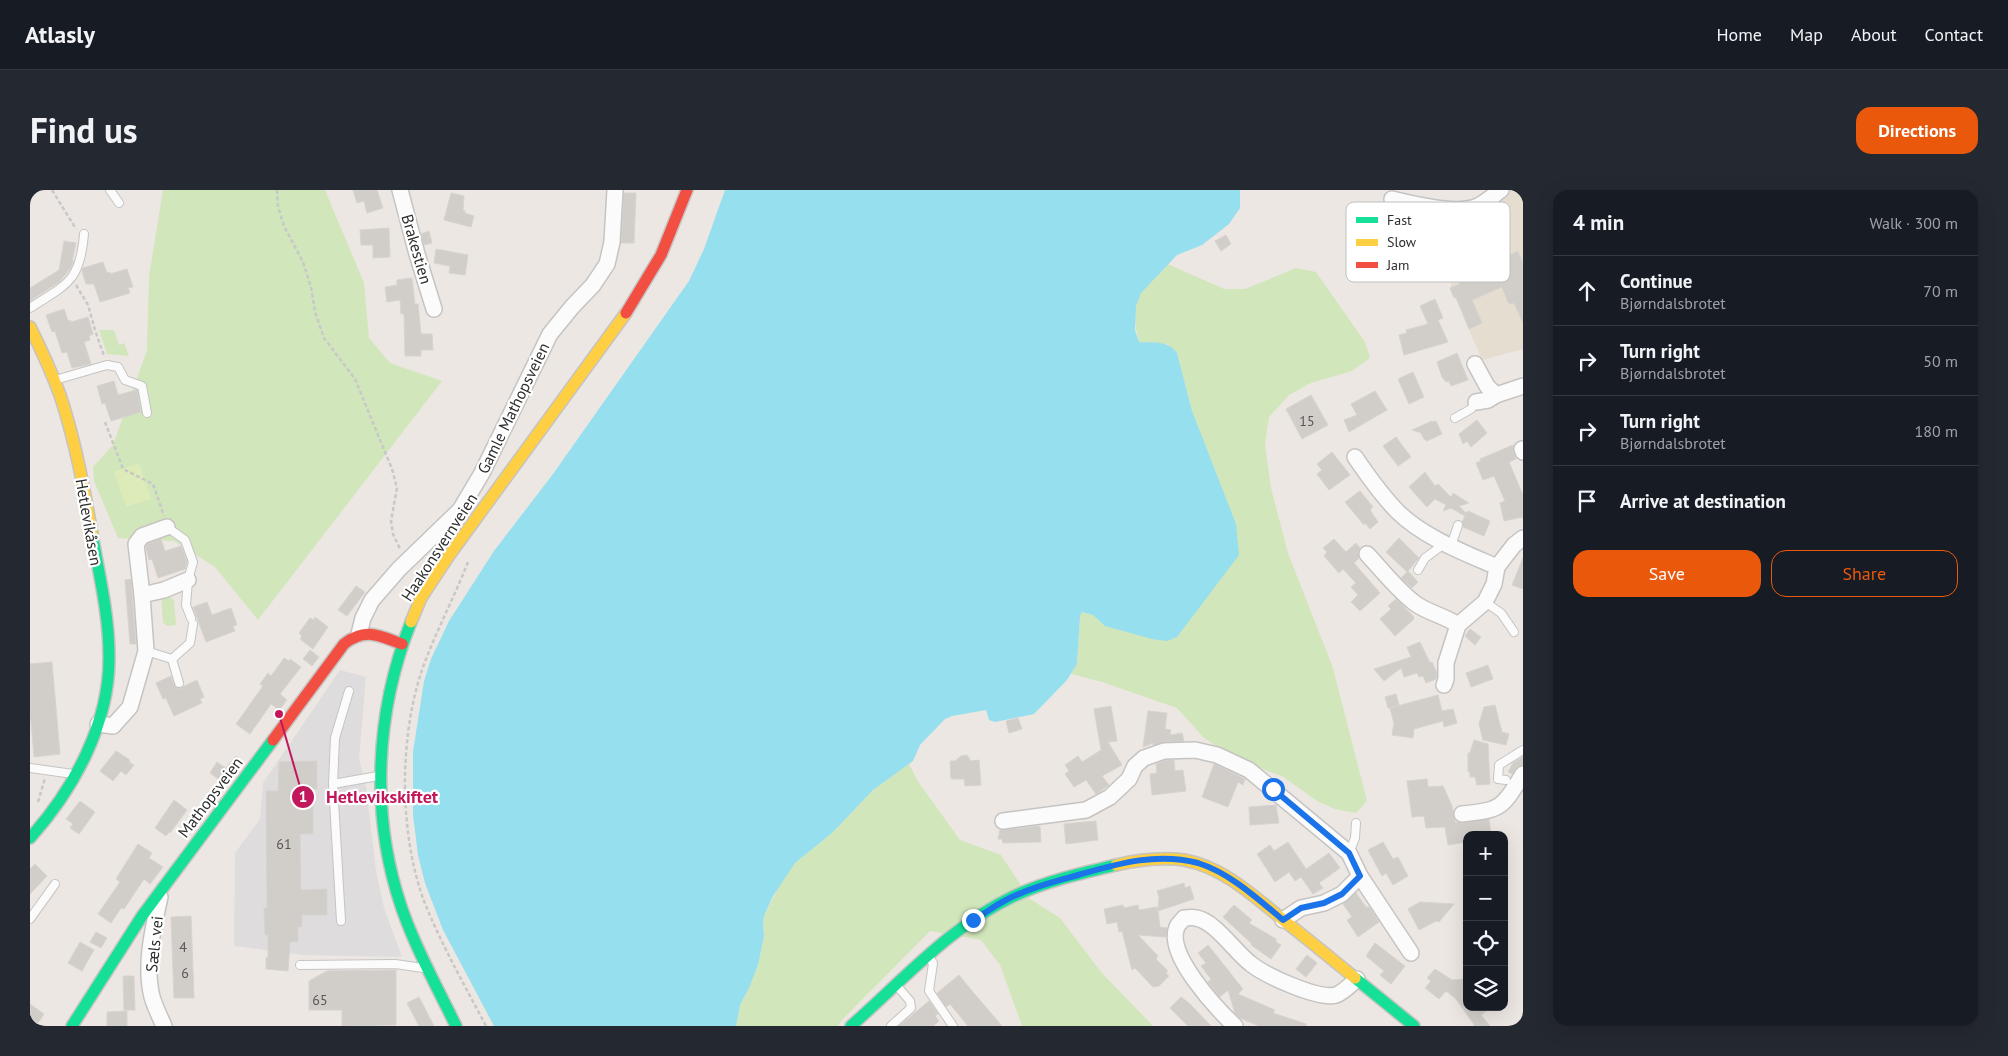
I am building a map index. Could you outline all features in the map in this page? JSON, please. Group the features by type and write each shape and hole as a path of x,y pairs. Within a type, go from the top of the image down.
{"main road":[{"name":"Haakonsvernveien","path":"456,1026 401,908 393,878 384,824 380,775 381,740 390,687 402,644 418,604 455,547 636,299 661,255 687,190"},
{"name":"Hetlevikåsen","path":"30,327 67,416 75,450 107,620 109,672 105,700 98,724 75,774 55,809 30,838"},
{"path":"359,634 370,633 402,644"},
{"name":"Mathopsveien","path":"72,1026 127,938 161,890 344,644 353,636 359,634"},
{"path":"851,1026 973,920 1006,900 1039,886 1130,860 1151,858 1198,864 1222,874 1248,891 1414,1026"}],"street":[{"name":"Brakestien","path":"400,190 434,309"},
{"name":"Gamle Mathopsveien","path":"359,634 363,618 372,600 407,562 460,510 482,473 550,334 593,285 607,264 612,242 615,190"},
{"path":"1484,202 1501,190"},
{"path":"1392,199 1403,202"},
{"path":"1475,364 1487,386 1496,395"},
{"path":"1476,402 1488,400 1496,395 1523,386"},
{"path":"1356,457 1370,480 1399,513 1448,545 1497,567"},
{"path":"98,724 113,726 130,707 146,651 136,544 142,536 167,527"},
{"path":"1444,686 1446,663 1458,625 1485,602 1494,584 1497,567 1514,545 1523,538"},
{"path":"1367,554 1414,602 1425,610 1446,617 1458,625"},
{"path":"142,594 164,590 188,580"},
{"path":"1003,822 1086,810 1110,797 1129,779 1135,766 1144,758 1164,752 1195,750 1217,755 1249,770 1349,853 1360,876 1411,953"},
{"path":"1462,814 1486,812 1499,807 1507,800 1523,774"},
{"path":"1283,920 1301,908 1324,903 1342,894 1360,876"},
{"name":"Sæls vei","path":"161,890 151,937 149,968 152,998 164,1026"},
{"path":"1235,1026 1201,991 1180,956 1175,938 1177,927 1184,918 1197,918 1210,924 1251,964 1287,983 1319,995 1334,996 1345,990 1357,979"}],"lane":[{"path":"110,190 119,203"},
{"path":"30,308 64,287 72,278 80,263 84,234"},
{"path":"53,381 107,365 118,368 126,380 142,386 146,413"},
{"path":"1455,418 1471,409 1476,402"},
{"path":"1418,570 1424,558 1448,545 1458,525"},
{"path":"167,527 185,540 194,562 188,580 186,605 192,621 190,643 172,659"},
{"path":"1485,602 1501,613 1514,632"},
{"path":"146,651 172,659"},
{"path":"172,659 179,683"},
{"path":"341,922 333,784 335,738 349,691"},
{"path":"1506,780 1498,779 1499,765 1523,750"},
{"path":"30,768 75,774"},
{"path":"333,784 380,775"},
{"path":"1349,853 1355,838 1356,823"},
{"path":"30,919 55,884"},
{"path":"929,958 932,963 929,991 953,1026"},
{"path":"300,965 395,964 428,968"},
{"path":"891,1026 911,1008 910,1001 897,986"}],"path":[{"path":"52,190 75,228 84,234"},
{"path":"277,190 278,207 284,226 303,262 311,287 315,312 324,338 355,379 392,469 397,488 391,521 393,534 407,562"},
{"path":"72,278 88,305 107,365"},
{"path":"105,422 123,468 153,484 167,527"},
{"path":"462,563 467,556 468,562 422,671 412,710 406,758 406,816 412,856 423,899 442,944 486,1026"},
{"path":"36,807 48,770"}],"shaded area":[{"path":"1511,190 1523,190 1523,349 1482,360 1451,288 1451,282 1510,282 1510,202 1493,202"},
{"path":"340,670 366,677 359,758 366,787 376,871 384,908 402,957 303,955 234,946 235,853 260,819 263,783"}],"green space":[{"path":"163,190 325,190 364,283 369,338 390,363 442,381 258,620 215,567 174,541 118,538 94,481 93,467 113,445 147,350 149,276"},
{"path":"1168,264 1224,289 1245,289 1296,268 1316,272 1365,342 1370,358 1352,371 1311,383 1289,395 1269,417 1265,444 1271,488 1288,553 1333,668 1367,801 1356,813 1335,809 1317,801 1282,776 1235,759 1203,737 1177,708 1102,682 1071,674 1077,664 1080,616 1082,612 1093,615 1105,626 1192,411 1177,353 1167,344 1139,342 1136,331 1135,318 1140,294 1149,282"},
{"path":"99,330 114,330 119,345 124,343 129,356 107,354"},
{"path":"139,463 151,499 126,507 114,472"},
{"path":"161,595 166,595 174,600 176,625 168,626 163,623"},
{"path":"909,764 919,783 960,840 1001,855 1030,899 1060,918 1101,972 1153,1026 1022,1026 1000,965 981,940 930,931 838,1026 736,1026 740,1005 758,965 764,936 764,916 782,880 795,863 832,833 873,790"}],"water":[{"path":"725,190 1240,190 1240,208 1229,224 1202,245 1177,255 1141,293 1136,306 1135,330 1139,342 1165,344 1177,353 1192,411 1236,524 1239,555 1177,637 1167,641 1152,639 1105,626 1093,615 1082,612 1080,616 1077,664 1067,680 1034,714 995,722 989,720 986,710 945,719 920,745 913,761 873,790 832,833 795,863 773,896 764,916 764,936 758,965 740,1005 736,1026 494,1026 443,930 425,883 418,855 413,815 413,752 424,681 431,659 449,621 494,551 553,474 689,281 704,249"}],"building":[{"path":"353,190 377,190 383,208 367,213 364,201 357,203"},
{"path":"451,193 464,196 463,210 465,213 474,216 471,227 444,220"},
{"path":"624,193 636,193 634,243 621,243"},
{"path":"389,228 390,257 373,258 373,245 361,245 360,230"},
{"path":"429,231 432,243 424,245 421,234"},
{"path":"1226,235 1231,244 1221,251 1215,241"},
{"path":"64,241 76,243 72,262 74,261 70,269 59,282 30,301 30,288 59,270"},
{"path":"436,249 468,255 465,275 449,273 450,266 434,263"},
{"path":"1518,251 1523,264 1523,323 1514,303 1510,304 1508,302 1502,287 1472,300 1482,323 1469,329 1456,297 1454,298 1450,288 1460,284 1459,282 1510,282 1510,255"},
{"path":"103,262 107,273 110,272 110,274 127,269 133,287 128,288 130,293 100,302 94,284 86,284 82,271 83,268"},
{"path":"412,278 415,304 418,304 421,334 432,334 433,350 421,350 421,356 405,356 404,314 401,314 400,300 387,302 385,287 397,285 397,280"},
{"path":"1435,299 1443,318 1438,320 1448,342 1404,355 1399,335 1407,333 1406,330 1428,324 1420,306"},
{"path":"64,309 68,321 70,320 71,322 88,317 93,334 89,336 90,340 84,342 91,364 72,368 67,352 62,353 55,331 52,332 46,315"},
{"path":"1457,353 1468,380 1451,386 1449,381 1446,382 1442,377 1437,362"},
{"path":"1413,372 1424,397 1409,404 1398,379"},
{"path":"114,381 118,395 137,390 141,412 111,421 105,403 102,404 97,386"},
{"path":"1375,391 1387,410 1349,432 1344,420 1357,415 1351,404"},
{"path":"1311,395 1328,425 1302,439 1286,409"},
{"path":"1477,420 1487,433 1471,447 1467,441 1463,444 1459,434"},
{"path":"1436,421 1442,434 1427,441 1421,433 1412,430"},
{"path":"1396,437 1411,457 1398,466 1383,446"},
{"path":"1513,445 1516,459 1509,462 1523,495 1523,517 1504,521 1500,503 1505,501 1494,476 1483,480 1476,463 1481,461 1480,459"},
{"path":"1332,452 1350,475 1329,490 1317,474 1322,470 1317,464"},
{"path":"1425,472 1435,486 1438,484 1451,497 1453,493 1469,503 1459,506 1466,513 1468,511 1490,521 1484,536 1463,527 1462,522 1465,516 1451,508 1443,511 1446,505 1435,499 1427,507 1409,487"},
{"path":"1360,491 1373,507 1370,510 1378,522 1370,529 1365,523 1364,525 1345,502"},
{"path":"1399,538 1419,558 1407,572 1386,552"},
{"path":"161,539 165,551 181,546 187,562 185,569 158,578 152,559 149,560 146,547 148,544"},
{"path":"1334,539 1346,552 1356,543 1360,548 1358,552 1359,558 1354,563 1380,593 1360,611 1351,602 1358,595 1351,587 1356,583 1343,569 1339,573 1324,556 1327,552 1323,548"},
{"path":"1523,558 1523,589 1512,585"},
{"path":"1408,571 1418,582 1412,588 1401,578"},
{"path":"131,579 136,644 130,644 125,580"},
{"path":"356,586 365,592 347,616 338,610"},
{"path":"1396,599 1414,617 1395,636 1380,619 1391,609 1388,606"},
{"path":"207,602 212,615 231,608 237,625 233,626 235,631 206,642 193,607"},
{"path":"315,617 328,627 313,649 300,639 302,636 299,633 310,618 314,620"},
{"path":"1470,629 1481,637 1475,645 1465,636"},
{"path":"1420,642 1437,673 1436,679 1426,683 1423,676 1419,677 1417,673 1404,677 1401,668 1384,681 1374,669 1411,657 1407,647"},
{"path":"310,650 319,657 312,666 303,659"},
{"path":"284,658 289,661 290,659 301,667 280,694 287,700 279,710 271,704 250,734 236,724 263,686 260,684 268,673 271,676"},
{"path":"52,662 60,754 34,757 30,710 30,664"},
{"path":"1488,665 1493,679 1471,687 1466,673"},
{"path":"171,676 174,685 178,689 197,680 204,697 200,699 202,703 174,716 166,698 163,699 156,683"},
{"path":"1396,694 1399,705 1388,708 1385,697"},
{"path":"1438,695 1442,711 1453,709 1457,723 1444,727 1443,721 1414,729 1413,738 1392,735 1394,723 1390,708"},
{"path":"1495,705 1502,732 1509,734 1506,745 1483,740 1479,724 1484,707"},
{"path":"1111,706 1117,741 1108,742 1122,765 1102,776 1109,785 1096,794 1086,780 1074,787 1065,774 1069,771 1065,765 1078,756 1082,762 1101,750 1094,709"},
{"path":"1148,711 1167,713 1165,729 1171,730 1170,735 1182,733 1184,741 1164,742 1153,745 1153,743 1143,747"},
{"path":"1018,718 1022,729 1009,733 1006,721"},
{"path":"1474,740 1488,744 1490,784 1477,785 1475,777 1470,777 1470,772 1468,772 1468,753 1470,753"},
{"path":"116,751 134,765 126,775 121,771 113,781 100,771"},
{"path":"967,755 971,761 979,760 981,785 965,786 964,779 951,779 950,761 955,761 961,756"},
{"path":"236,756 242,761 233,773 226,768"},
{"path":"1523,757 1523,765 1518,766 1512,774 1508,772 1513,763"},
{"path":"1166,760 1174,760 1175,771 1183,770 1186,791 1152,795 1150,774 1157,773 1156,764"},
{"path":"317,761 317,789 313,789 313,834 300,834 301,890 327,889 327,915 302,915 302,927 298,927 298,942 290,942 288,971 266,969 268,935 265,935 264,908 267,908 266,791 278,791 279,762"},
{"path":"217,762 228,770 221,781 210,773"},
{"path":"1214,764 1245,779 1243,785 1238,782 1228,807 1202,797"},
{"path":"1427,779 1428,787 1443,786 1452,806 1455,822 1463,823 1489,819 1490,831 1463,831 1463,843 1448,845 1445,827 1426,828 1424,816 1412,817 1407,781"},
{"path":"174,800 187,810 166,836 155,828"},
{"path":"80,801 95,812 79,834 70,828 73,824 66,819"},
{"path":"1276,805 1279,823 1250,825 1249,807"},
{"path":"1096,821 1098,840 1066,844 1064,824"},
{"path":"1040,826 1041,842 1003,843 1002,839 998,839 1000,830"},
{"path":"1288,842 1306,869 1329,853 1340,868 1319,883 1323,888 1313,894 1301,877 1295,881 1289,872 1275,882 1257,854 1270,845 1274,851"},
{"path":"1383,842 1393,859 1398,857 1408,876 1393,885 1386,873 1382,876 1368,850"},
{"path":"138,844 152,853 149,858 163,867 150,884 144,879 124,909 121,908 111,923 98,914 120,882 116,879"},
{"path":"35,864 47,876 30,894 30,869"},
{"path":"1184,883 1185,888 1190,886 1194,899 1158,911 1159,897 1157,891"},
{"path":"1356,893 1379,922 1358,937 1347,920 1352,917 1343,904"},
{"path":"1420,902 1454,904 1439,922 1436,921 1419,930 1408,909"},
{"path":"1123,905 1124,908 1138,905 1139,910 1157,907 1160,927 1167,928 1166,937 1138,935 1158,956 1156,959 1168,971 1166,973 1169,976 1159,986 1153,987 1135,968 1132,970 1122,931 1119,932 1117,922 1107,924 1104,909"},
{"path":"1234,905 1252,920 1249,923 1276,939 1276,942 1281,945 1271,959 1251,945 1223,917"},
{"path":"191,916 194,998 174,998 171,917"},
{"path":"96,932 107,938 101,948 90,942"},
{"path":"80,942 94,950 82,971 68,963"},
{"path":"1375,943 1405,966 1391,984 1380,975 1384,971 1366,956"},
{"path":"1208,945 1243,989 1238,994 1275,1010 1273,1013 1306,1024 1306,1026 1259,1026 1240,1018 1235,1013 1228,990 1220,997 1208,982 1211,979 1201,966 1206,963 1198,953"},
{"path":"1307,955 1317,963 1306,977 1296,969"},
{"path":"1435,969 1452,980 1463,979 1463,1009 1456,999 1446,991 1439,999 1425,988 1431,981 1427,978"},
{"path":"396,970 396,1025 342,1026 342,1010 309,1010 309,981 327,971"},
{"path":"959,975 1002,1026 968,1026 950,1004 946,1007 937,993"},
{"path":"123,976 134,976 135,1010 124,1010"},
{"path":"419,997 434,1026 419,1026 407,1003"},
{"path":"1181,997 1211,1026 1188,1026 1170,1008"},
{"path":"929,1001 938,1014 935,1016 939,1021 933,1026 899,1026"},
{"path":"30,1004 44,1014 36,1026 30,1026"},
{"path":"127,1011 127,1026 107,1026 107,1012"},
{"path":"1464,1011 1486,1011 1481,1015 1490,1026 1475,1026"}],"traffic: fast":[{"path":"30,838 46,819 75,777 96,730 103,706 108,681 109,641 92,534"},
{"path":"411,622 390,692 384,728 381,801 385,838 392,874 402,909 427,968 456,1026"},
{"path":"72,1026 142,916 273,740"},
{"path":"851,1026 928,955 991,908 1039,886 1116,865"},
{"path":"1355,978 1414,1026"}],"traffic: slow":[{"path":"411,622 421,598 450,554 626,313"},
{"path":"30,327 60,395 79,464 92,534"},
{"path":"1116,865 1150,860 1175,859 1213,869 1251,894 1355,978"}],"traffic: jam":[{"path":"626,313 661,255 687,190"},
{"path":"273,740 344,644 366,634 379,636 402,644"}],"place":[{"name":"Hetlevikskiftet","path":"279,714"}],"route":[{"path":"973,920 1006,900 1039,886 1130,860 1151,858 1198,864 1222,874 1248,891 1283,920 1301,908 1324,903 1342,894 1360,876 1349,853 1273,789"}]}
